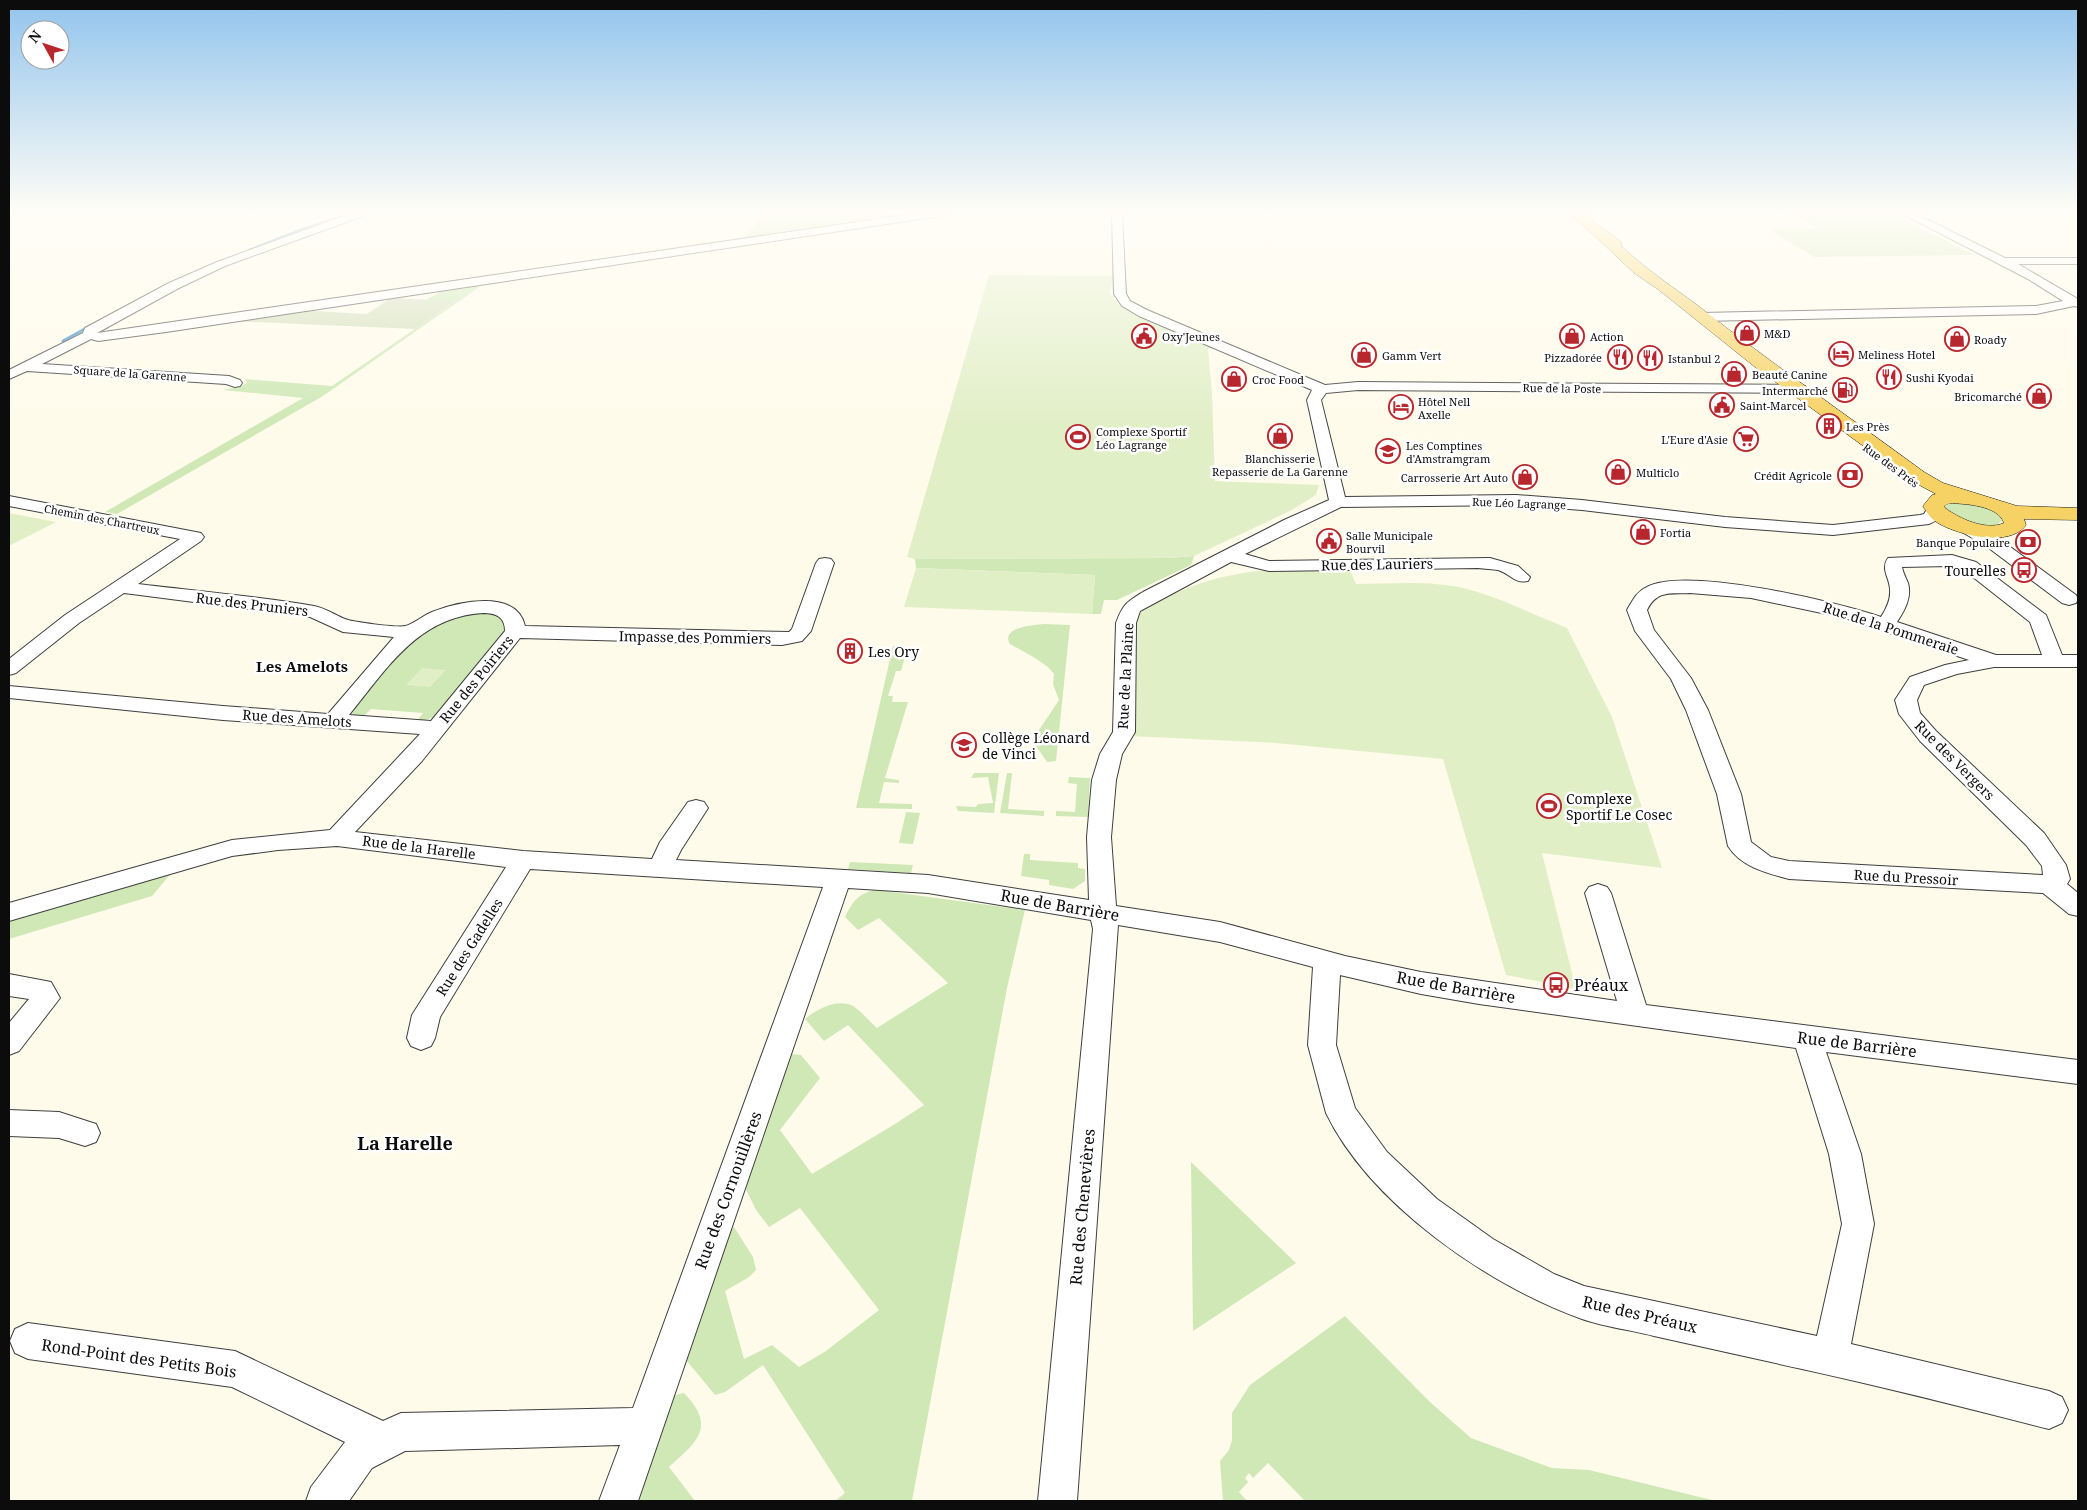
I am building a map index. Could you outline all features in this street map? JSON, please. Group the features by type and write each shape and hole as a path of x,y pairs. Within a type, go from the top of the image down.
{"main road":[{"name":"Rue des Prés","path":"1659,283 1901,473 1937,495 1937,505 1942,517 1964,526"},
{"name":"Rue des Prés","path":"1796,390 1916,476 1941,488 1972,499"},
{"path":"1937,505 1955,497 1972,499 2019,512 2078,516"},
{"path":"1999,507 2010,514 2007,526"},
{"path":"1964,526 2007,526 2026,518 2078,516"}],"street":[{"path":"89,335 90,331 179,283"},
{"path":"9,375 89,335 98,336 166,328 466,283"},
{"path":"1120,283 1121,299 1126,304 1150,316 1323,389"},
{"path":"2044,283 2076,302"},
{"path":"1702,317 2036,310 2076,302"},
{"name":"Square de la Garenne","path":"25,366 229,380 234,383"},
{"name":"Rue de la Poste","path":"1323,389 1358,386 1796,390"},
{"path":"1323,389 1318,392 1314,400 1338,502"},
{"name":"Rue Léo Lagrange","path":"1204,569 1338,502 1516,500 1582,505 1725,522 1832,530 1923,520 1934,515 1937,505"},
{"name":"Chemin des Chartreux","path":"9,501 195,537 120,587"},
{"path":"1964,526 1992,542 2074,603"},
{"name":"Rue Léo Lagrange","path":"1850,528 1964,526"},
{"path":"2007,526 1999,536 2074,603"},
{"name":"Rue des Lauriers","path":"1230,556 1269,566 1478,563 1502,565 1515,570 1521,577"},
{"path":"1886,625 1898,605 1900,587 1892,568 1894,562 1952,560 1970,566 2039,619 2054,660"},
{"name":"Impasse des Pommiers","path":"515,632 782,639 795,636 801,630 825,563"},
{"name":"Rue de la Plaine","path":"1103,913 1098,837 1104,780 1111,754 1124,732 1126,623 1131,608 1150,596 1204,569"},
{"path":"9,669 72,619 120,587"},
{"name":"Rue des Pruniers","path":"120,587 315,612 343,626 410,633"},
{"name":"Rue de la Pommeraie","path":"1763,863 1740,846 1729,794 1697,710 1681,678 1645,631 1637,610 1644,597 1655,590 1670,588 1711,588 1751,592 1825,606 1994,661"},
{"name":"Rue des Poiriers","path":"334,720 410,633 427,622 444,614 463,609 484,607 498,609 510,615 516,624 515,632 437,728"},
{"name":"Rue des Vergers","path":"2049,884 2057,879 2054,865 2035,839 1928,736 1910,714 1906,700 1910,690 1917,681 1952,669 1994,661 2078,661"},
{"name":"Rue des Amelots","path":"9,692 223,713 437,728"},
{"path":"337,838 356,815 414,756 437,728"},
{"path":"660,868 669,848 696,808"},
{"name":"Rue de la Harelle","path":"9,912 232,848 278,842 337,838 524,860 807,876 838,880"},
{"name":"Rue des Gadelles","path":"421,1038 426,1015 524,860"},
{"name":"Rue du Pressoir","path":"1763,863 1789,870 2049,884"},
{"name":"Rue de Barrière","path":"838,880 928,884 1060,904 1220,932 1421,983 1479,993 1807,1038 2078,1072"},
{"name":"Rue des Cornouillères","path":"619,1501 838,880"},
{"path":"2049,884 2078,907"},
{"path":"1598,892 1635,1014"},
{"name":"Rue des Chenevières","path":"1056,1501 1106,929 1103,913"},
{"name":"Rue des Préaux","path":"1327,960 1322,1045 1341,1113 1376,1162 1425,1210 1488,1255 1542,1286 1584,1303 1830,1357 2049,1410"},
{"path":"9,985 41,990 46,998 9,1043"},
{"path":"1807,1038 1845,1154 1858,1224 1830,1357"},
{"path":"9,1123 59,1125 85,1133"},
{"name":"Rond-Point des Petits Bois","path":"28,1341 235,1369 384,1441"},
{"path":"325,1501 359,1455 401,1432 645,1426"}],"green space":[{"path":"484,283 323,396 117,514 105,512 303,398 223,390 247,383 245,379 332,386 454,302 426,300 440,292 462,286"},
{"name":"Complexe Sportif Léo Lagrange","path":"987,283 1112,283 1110,293 1118,304 1214,348 1208,349 1212,393 1215,481 1319,485 1316,495 1292,510 1194,556 1168,558 915,559 907,557"},
{"path":"391,298 455,301 415,329 228,321 296,310 367,314"},
{"path":"1953,502 1974,503 1988,507 1999,515 2002,521 1988,526 1963,522 1949,514 1945,509 1945,506"},
{"path":"9,513 56,522 9,546"},
{"path":"1194,556 1191,565 1117,600 1104,600 1101,614 1092,614 1095,575 916,568 915,559 1168,558"},
{"path":"916,568 1095,575 1092,614 904,607"},
{"name":"Complexe Sportif Le Cosec","path":"1349,568 1356,584 1426,583 1453,586 1505,602 1567,628 1612,717 1662,868 1542,853 1576,989 1506,975 1443,759 1276,743 1130,736 1136,618 1145,609 1166,597 1221,577 1283,569"},
{"path":"458,612 497,612 510,626 436,717 416,722 423,713 371,709 363,717 357,717 351,712 352,706 422,630"},
{"path":"1044,624 1070,625 1056,761 1047,762 1034,743 1039,730 1059,700 1053,684 1054,674 1035,658 1010,644 1008,638 1014,630"},
{"path":"893,646 910,647 905,650 912,650 906,653 901,671 896,671 888,696 893,696 892,702 908,702 885,778 899,780 899,783 884,782 879,803 912,804 912,809 856,808"},
{"path":"422,668 446,670 430,687 406,685"},
{"path":"974,773 999,773 994,813 958,811 956,806 976,807 978,804 993,803 988,777 971,778"},
{"path":"1007,773 1012,773 1008,809 1044,811 1044,816 1000,813"},
{"path":"1069,777 1090,778 1088,817 1056,816 1056,811 1075,812 1077,784 1068,783"},
{"path":"906,812 920,813 913,844 899,843"},
{"path":"1024,854 1030,854 1030,860 1078,863 1078,868 1085,869 1085,881 1073,889 1049,885 1049,880 1021,876"},
{"path":"850,862 913,865 911,873 848,869"},
{"path":"173,871 152,896 9,939 9,920"},
{"path":"877,890 1025,910 1007,988 912,1501 835,1501 845,1493 763,1365 725,1392 715,1395 682,1355 725,1236 734,1227 753,1257 756,1270 749,1277 725,1291 744,1359 772,1345 799,1367 826,1351 879,1310 800,1208 769,1227 756,1210 744,1185 792,1054 801,1055 820,1078 780,1130 812,1174 924,1105 848,1025 824,1041 805,1019 827,1006 840,1003 856,1008 877,1028 948,983 879,918 858,930 845,917 857,899 865,893"},
{"path":"1191,1162 1296,1263 1193,1331"},
{"path":"1345,1316 1430,1402 1471,1438 1552,1468 1589,1470 1716,1501 1305,1501 1268,1463 1253,1478 1249,1473 1245,1478 1248,1482 1239,1492 1247,1501 1223,1501 1220,1461 1229,1450 1232,1440 1232,1413 1250,1385"},
{"path":"684,1393 700,1415 701,1425 695,1442 669,1467 695,1501 639,1501 669,1403 675,1396"}],"waterway":[{"path":"63,341 90,326"}],"place":[{"name":"M&D","path":"1747,333"},
{"name":"Oxy'Jeunes","path":"1144,336"},
{"name":"Action","path":"1572,336"},
{"name":"Roady","path":"1957,339"},
{"name":"Meliness Hotel","path":"1841,354"},
{"name":"Gamm Vert","path":"1364,355"},
{"name":"Pizzadorée","path":"1620,357"},
{"name":"Istanbul 2","path":"1650,358"},
{"name":"Beauté Canine","path":"1734,374"},
{"name":"Sushi Kyodai","path":"1889,377"},
{"name":"Croc Food","path":"1234,379"},
{"name":"Intermarché","path":"1845,390"},
{"name":"Bricomarché","path":"2039,396"},
{"name":"Saint-Marcel","path":"1722,405"},
{"name":"Hôtel Nell Axelle","path":"1401,407"},
{"name":"Les Près","path":"1829,426"},
{"name":"Blanchisserie Repasserie de La Garenne","path":"1280,436"},
{"name":"Complexe Sportif Léo Lagrange","path":"1078,437"},
{"name":"L'Eure d'Asie","path":"1746,439"},
{"name":"Les Comptines d'Amstramgram","path":"1388,451"},
{"name":"Multiclo","path":"1618,472"},
{"name":"Crédit Agricole","path":"1850,475"},
{"name":"Carrosserie Art Auto","path":"1525,477"},
{"name":"Fortia","path":"1643,532"},
{"name":"Salle Municipale Bourvil","path":"1329,541"},
{"name":"Banque Populaire","path":"2028,542"},
{"name":"Tourelles","path":"2024,570"},
{"name":"Les Ory","path":"850,651"},
{"name":"Collège Léonard de Vinci","path":"964,745"},
{"name":"Complexe Sportif Le Cosec","path":"1549,806"},
{"name":"Préaux","path":"1556,985"}],"district":[{"name":"Les Amelots","path":"302,666"},
{"name":"La Harelle","path":"405,1143"}]}
